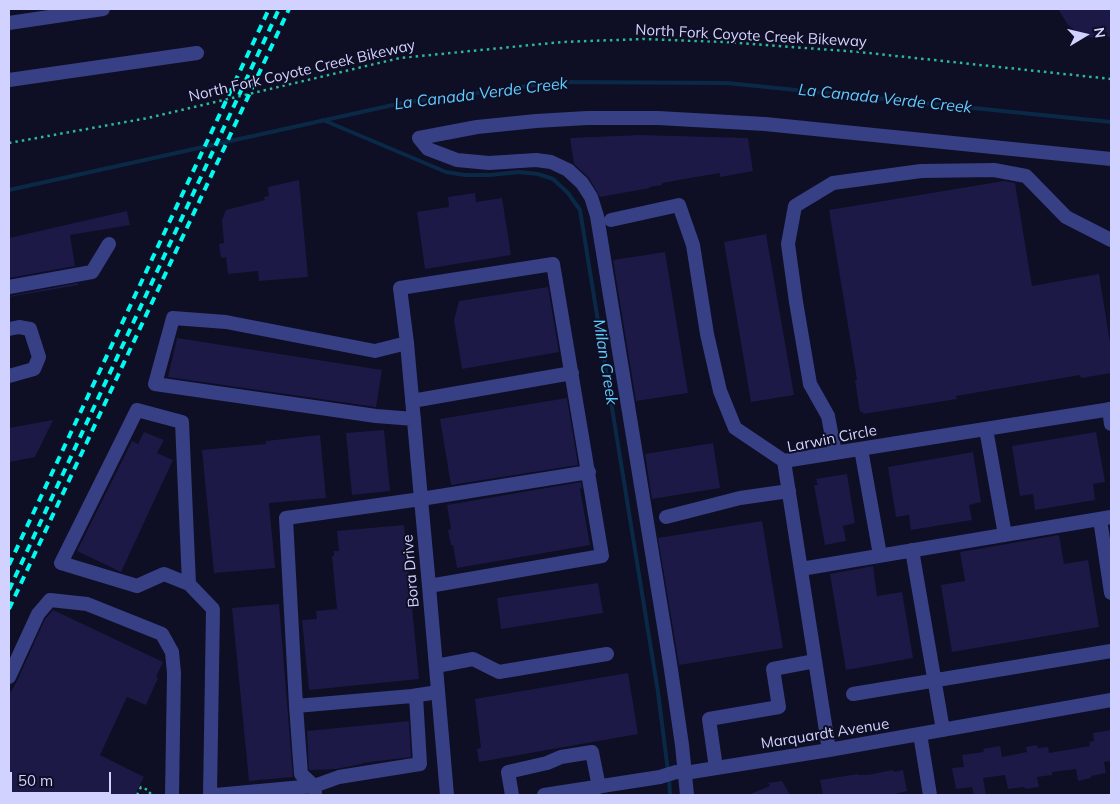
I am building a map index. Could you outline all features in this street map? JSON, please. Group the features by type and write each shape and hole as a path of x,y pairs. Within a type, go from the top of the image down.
{"street":[{"path":"9,23 103,9"},
{"path":"9,80 197,53"},
{"path":"687,795 681,772 670,663 598,216 592,197 582,183 568,170 551,162 536,160 489,163 457,160 428,149 418,138 477,127 536,121 587,118 658,118 764,124 1111,159"},
{"path":"835,453 828,416 810,384 796,302 788,244 795,206 833,183 921,171 994,170 1026,176 1066,217 1111,240"},
{"path":"611,220 679,205 692,245 707,334 720,390 735,428 784,461"},
{"path":"9,287 92,272 109,244"},
{"name":"Bora Drive","path":"448,795 407,343 400,288 553,264 572,373"},
{"path":"407,343 376,351 226,322 173,318 155,384 376,416 414,419"},
{"path":"9,329 19,327 30,329 40,357 34,369 9,376"},
{"path":"412,401 572,373 602,556 429,586"},
{"path":"1110,409 1111,424"},
{"name":"Larwin Circle","path":"829,750 784,461 1110,409"},
{"path":"189,584 182,422 137,410 61,563 137,586 164,574 189,584 213,609 210,795"},
{"path":"986,429 1005,535"},
{"path":"861,449 880,555"},
{"path":"314,791 302,774 296,706 286,518 421,500 589,472"},
{"path":"666,517 740,498 789,491"},
{"path":"801,568 1106,518 1111,593"},
{"path":"912,550 943,730"},
{"path":"9,677 38,614 50,600 87,604 162,634 172,652 174,673 172,795"},
{"path":"853,694 1111,652"},
{"path":"436,666 473,659 499,672 607,654"},
{"path":"716,768 709,719 779,706 773,668 815,660"},
{"path":"296,706 416,696 438,692"},
{"path":"215,795 314,791 339,777 420,764 416,696"},
{"name":"Marquardt Avenue","path":"544,795 829,750 1111,700"},
{"path":"920,734 930,795"},
{"path":"512,795 508,772 547,763 561,756 592,752 599,787"}],"path":[{"name":"North Fork Coyote Creek Bikeway","path":"9,143 148,118 400,58 562,42 643,39 725,42 859,52 1111,79"},
{"path":"137,795 141,787 150,791 150,795"}],"building":[{"path":"1058,9 1111,9 1111,37 1093,38 1079,34 1068,25"},
{"path":"640,135 748,138 753,171 720,177 720,173 690,178 662,183 662,185 650,188 600,197 589,178 574,164 570,138"},
{"path":"299,180 308,277 259,281 258,271 228,274 226,257 221,258 219,244 224,243 222,220 226,210 265,200 264,197 269,196 268,187"},
{"path":"1004,181 1015,183 1032,286 1099,274 1111,349 1111,373 1081,378 1080,375 956,396 957,399 863,414 863,412 860,412 855,380 857,380 829,210"},
{"path":"475,193 476,202 502,198 511,255 425,269 417,212 449,207 448,197"},
{"path":"127,211 130,225 70,235 75,266 9,278 9,238"},
{"path":"766,234 794,395 751,402 724,242"},
{"path":"665,252 688,393 636,401 613,260"},
{"path":"78,283 78,285 9,297 9,296"},
{"path":"548,287 559,352 462,369 454,320 459,301"},
{"path":"177,338 382,370 376,407 168,377"},
{"path":"567,398 578,465 451,485 440,419"},
{"path":"53,420 35,457 9,462 9,428"},
{"path":"384,430 390,491 352,495 346,433"},
{"path":"144,432 164,440 157,453 173,460 121,572 77,551 132,441 138,444"},
{"path":"1096,432 1105,482 1093,484 1095,500 1035,510 1033,494 1020,496 1012,446"},
{"path":"320,435 326,498 269,503 275,568 214,573 202,450 266,444 266,441"},
{"path":"713,443 720,488 652,499 645,454"},
{"path":"973,452 981,502 969,505 972,520 911,530 909,515 896,517 888,467"},
{"path":"847,474 855,523 843,526 846,541 825,545 814,485 818,485 816,479"},
{"path":"581,482 582,488 580,489 590,545 457,568 448,530 451,529 447,505"},
{"path":"762,521 783,648 679,665 658,538"},
{"path":"404,525 419,679 309,690 302,620 317,619 316,611 337,609 332,556 334,556 334,551 339,551 337,531"},
{"path":"1059,535 1064,564 1088,560 1099,627 952,652 941,585 965,581 960,552"},
{"path":"873,566 877,596 902,592 913,658 846,670 830,574"},
{"path":"598,583 603,613 501,629 497,598"},
{"path":"279,604 293,777 249,781 232,608"},
{"path":"53,610 163,662 146,705 127,697 100,755 144,777 135,795 9,795 9,695 45,619"},
{"path":"628,673 638,734 479,762 477,749 481,748 475,699"},
{"path":"409,721 411,757 362,763 336,769 309,770 307,731"},
{"path":"1111,730 1111,761 1104,762 1106,773 1078,781 1076,769 1052,772 1052,775 1037,777 1039,787 1025,789 1024,787 1008,789 1005,775 983,778 986,795 974,795 972,787 956,789 952,768 964,767 962,755 984,752 983,749 1000,746 1002,757 1027,752 1026,747 1037,745 1038,748 1048,747 1049,753 1090,746 1089,742 1094,741 1093,733"},
{"path":"893,770 893,772 903,770 907,791 891,795 823,795 820,780 858,774 868,775"},
{"path":"782,781 790,795 748,795 770,786 768,783"}],"waterway":[{"name":"La Canada Verde Creek","path":"9,190 402,103 557,82 727,83 1111,122"},
{"name":"Milan Creek","path":"323,120 446,172 465,175 519,172 538,174 553,179 568,193 580,210 658,692 668,771"},
{"name":"Milan Creek","path":"669,778 670,795"}],"railway":[{"path":"9,565 269,9"},
{"path":"9,590 279,9"},
{"path":"9,609 289,9"}]}
